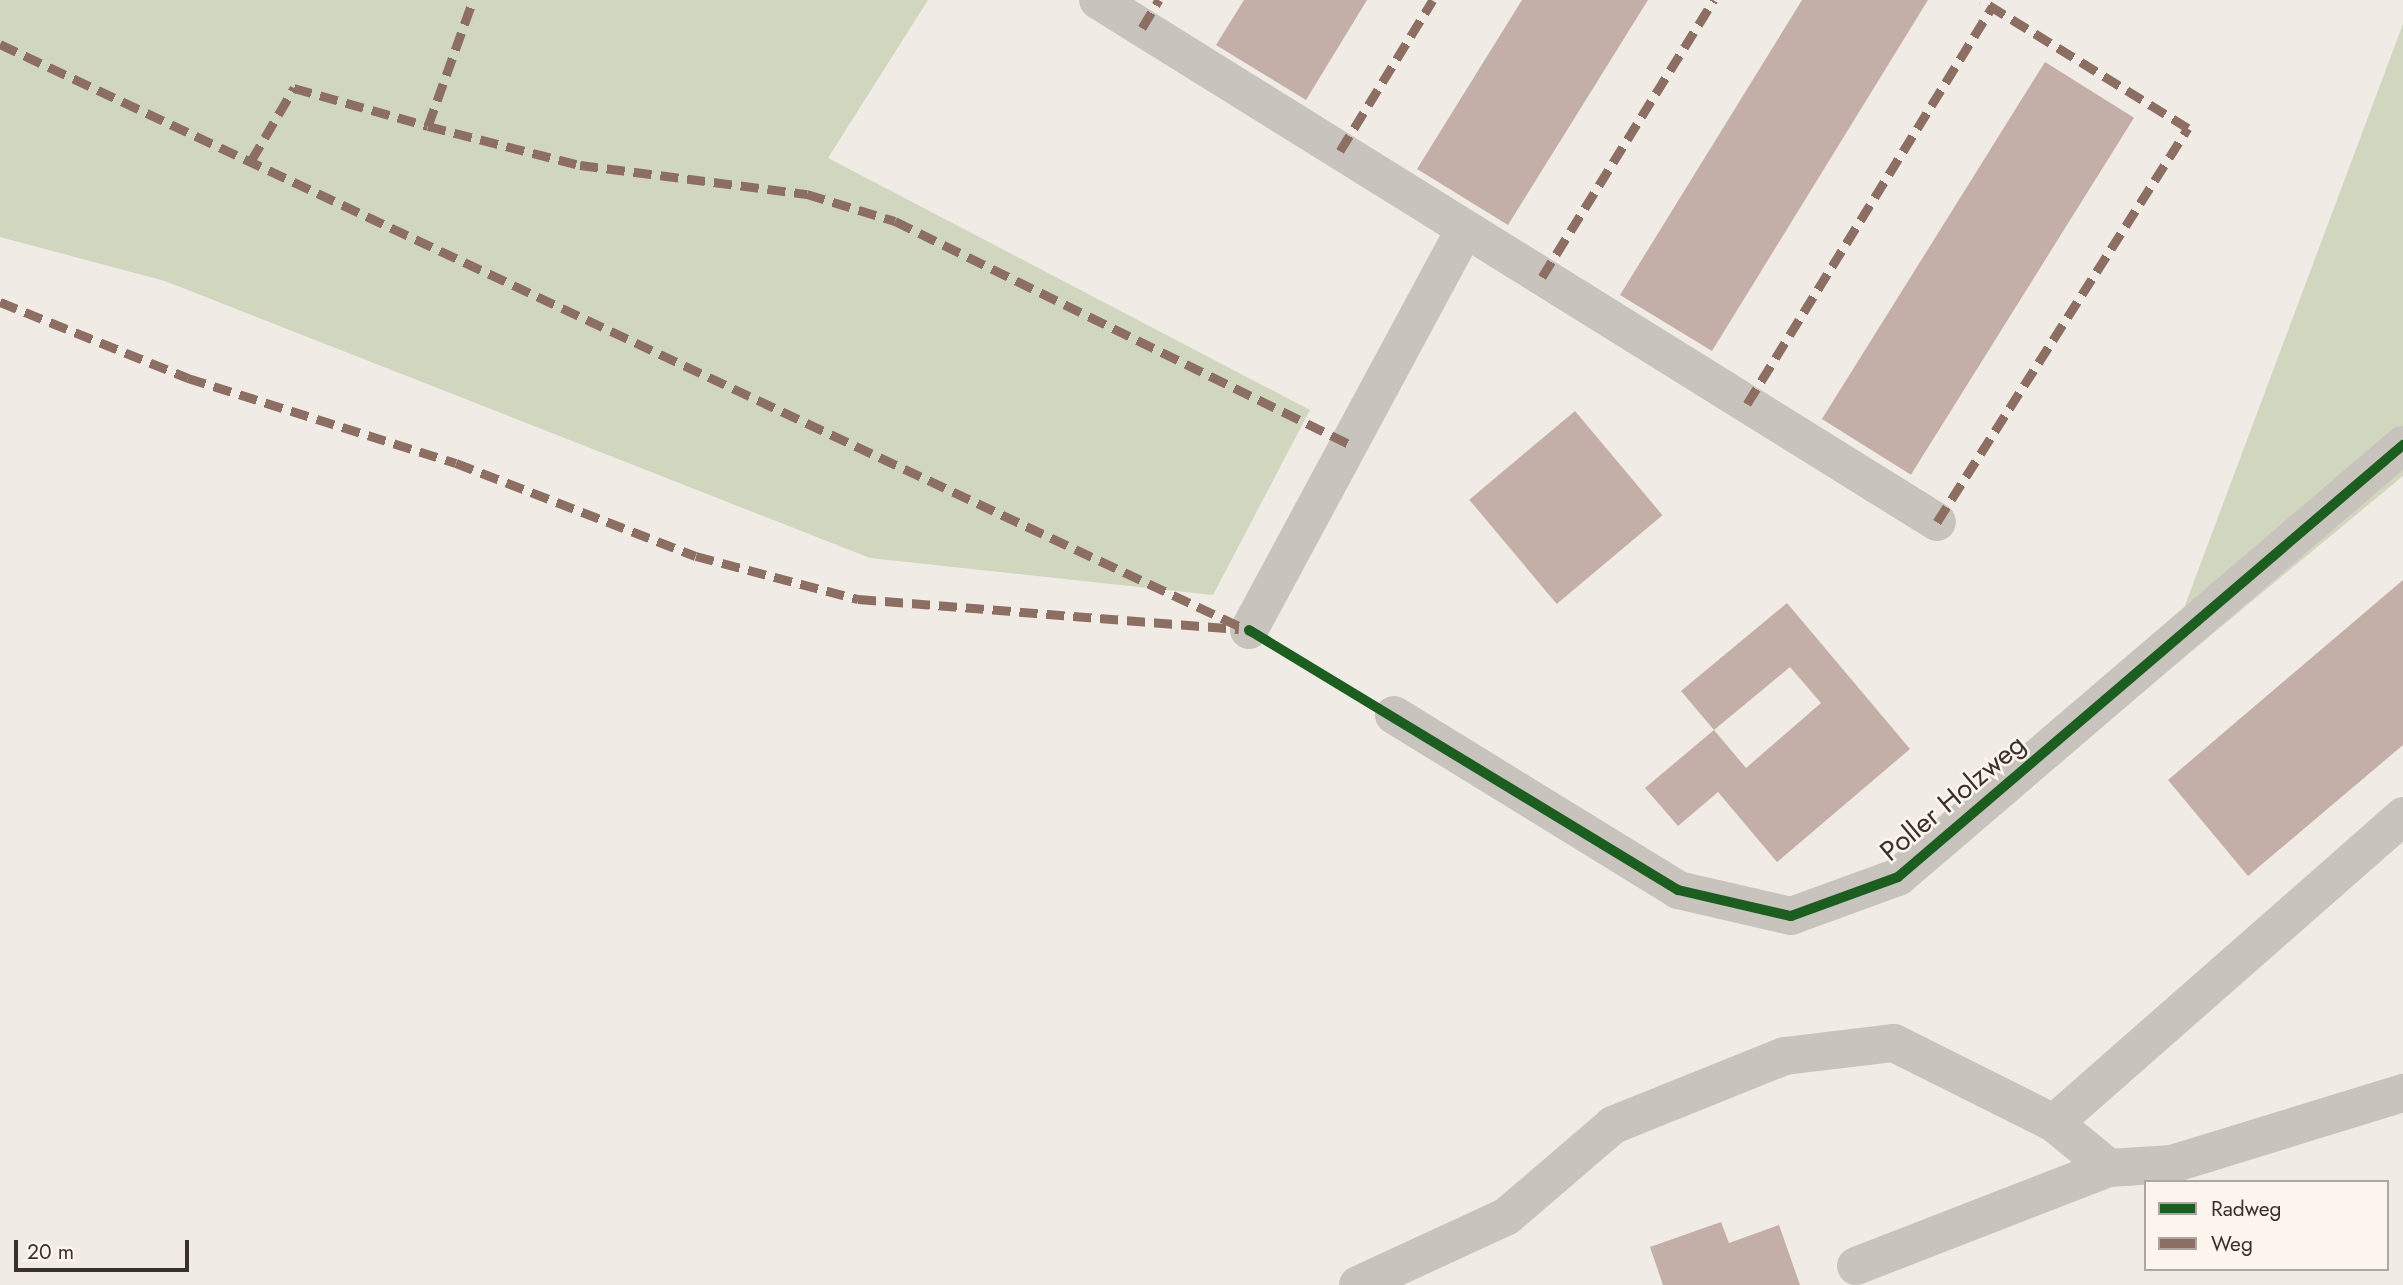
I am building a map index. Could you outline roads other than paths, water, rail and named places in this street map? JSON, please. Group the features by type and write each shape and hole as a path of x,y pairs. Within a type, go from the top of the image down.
{"street":[{"path":"1098,0 1937,522"},
{"path":"1249,630 1465,229"},
{"name":"Poller Holzweg","path":"1394,715 1678,890 1791,916 1898,877 2403,444"},
{"path":"2054,1123 2403,816"},
{"path":"1358,1285 1507,1216 1613,1125 1785,1056 1894,1043 2054,1123 2109,1168"},
{"path":"1856,1266 2109,1168 2172,1164 2403,1093"}]}
